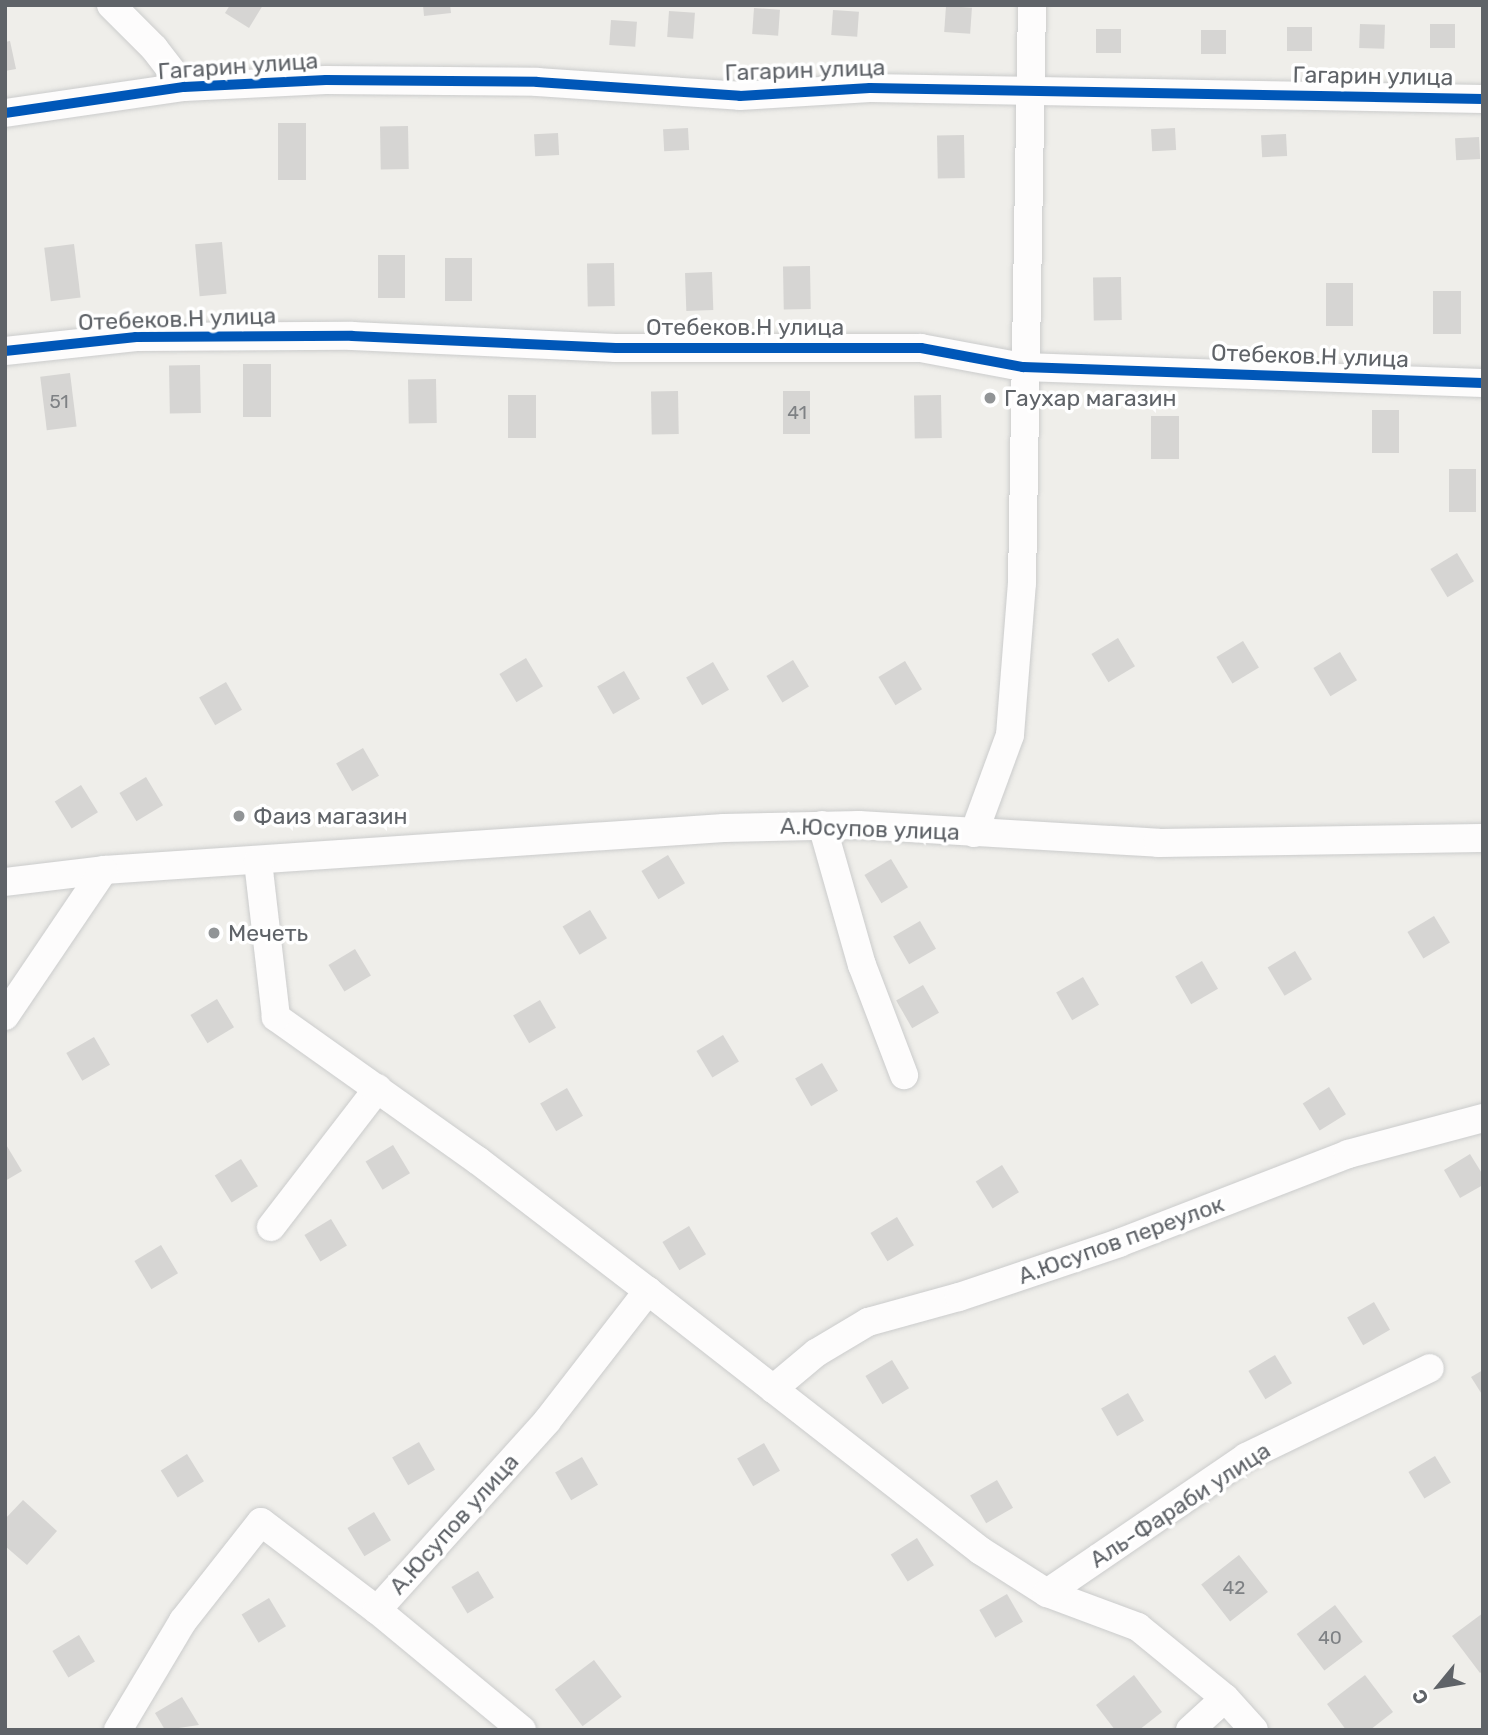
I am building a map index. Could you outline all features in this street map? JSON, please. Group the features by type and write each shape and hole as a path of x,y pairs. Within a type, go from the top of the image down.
{"street":[{"name":"Гагарин улица","path":"111,5 154,48 184,87"},
{"path":"974,832 1010,735 1022,583 1027,92 1032,5"},
{"name":"Гагарин улица","path":"5,113 184,87 340,80 537,82 740,96 870,88 1483,99"},
{"name":"Отебеков.Н улица","path":"5,351 136,337 352,336 616,348 921,348 1023,367 1483,383"},
{"path":"822,825 862,965 904,1075"},
{"name":"А.Юсупов улица","path":"5,882 104,870 724,828 822,825 1158,842 1483,838"},
{"path":"258,861 276,1017 377,1088 648,1291 981,1551 1047,1593 1138,1627 1225,1698 1254,1730"},
{"path":"5,1016 104,870"},
{"path":"271,1227 377,1088"},
{"name":"А.Юсупов переулок","path":"773,1389 816,1353 868,1322 959,1297 1119,1243 1349,1154 1483,1118"},
{"name":"А.Юсупов улица","path":"125,1727 183,1621 261,1522 377,1610 547,1421 648,1291"},
{"name":"Аль-Фараби улица","path":"1047,1593 1246,1457 1430,1368"},
{"path":"377,1610 522,1730"},
{"path":"1190,1730 1225,1698"}],"building":[{"path":"230,5 263,5 249,28 225,13"},
{"path":"423,5 450,5 451,13 424,16"},
{"path":"946,6 972,8 970,34 944,32"},
{"path":"754,8 780,10 778,36 752,34"},
{"path":"833,10 859,12 857,37 831,35"},
{"path":"669,11 695,13 693,39 667,37"},
{"path":"611,20 637,22 635,47 609,45"},
{"path":"1360,24 1385,25 1384,49 1359,48"},
{"path":"1430,24 1455,24 1455,48 1430,48"},
{"path":"1287,27 1312,27 1312,51 1287,51"},
{"path":"1096,29 1121,29 1121,53 1096,53"},
{"path":"1201,30 1226,30 1226,54 1201,54"},
{"path":"10,41 16,69 5,71 5,42"},
{"path":"278,123 306,123 306,180 278,180"},
{"path":"380,126 408,126 409,169 381,169"},
{"path":"688,128 689,150 664,151 663,129"},
{"path":"1175,128 1176,150 1152,151 1151,129"},
{"path":"558,133 559,155 535,156 534,134"},
{"path":"1286,134 1287,156 1262,157 1261,135"},
{"path":"937,135 964,135 965,178 938,178"},
{"path":"1479,137 1480,159 1456,160 1455,138"},
{"path":"222,242 227,294 200,296 195,244"},
{"path":"74,244 81,298 51,301 44,248"},
{"path":"378,255 405,255 405,298 378,298"},
{"path":"445,258 472,258 472,301 445,301"},
{"path":"587,263 614,263 615,306 588,306"},
{"path":"783,266 810,266 811,309 784,309"},
{"path":"712,272 713,310 686,311 685,273"},
{"path":"1093,277 1121,277 1122,320 1094,320"},
{"path":"1326,283 1353,283 1353,326 1326,326"},
{"path":"1433,291 1461,291 1461,334 1433,334"},
{"path":"243,364 271,364 271,417 243,417"},
{"path":"200,365 201,413 170,414 169,366"},
{"path":"70,373 77,427 47,430 40,377"},
{"path":"408,379 436,379 437,423 409,423"},
{"path":"651,391 678,391 679,434 652,434"},
{"path":"783,391 810,391 810,434 783,434"},
{"path":"508,395 536,395 536,438 508,438"},
{"path":"914,395 941,395 942,438 915,438"},
{"path":"1372,410 1399,410 1399,453 1372,453"},
{"path":"1151,416 1179,416 1179,459 1151,459"},
{"path":"1449,469 1476,469 1476,512 1449,512"},
{"path":"1457,553 1474,581 1447,597 1430,569"},
{"path":"1118,638 1135,666 1108,682 1091,654"},
{"path":"1243,641 1259,668 1232,684 1216,657"},
{"path":"1340,652 1357,680 1330,696 1313,668"},
{"path":"526,658 543,686 516,702 499,674"},
{"path":"793,660 809,687 782,703 766,676"},
{"path":"905,661 922,689 895,705 878,677"},
{"path":"713,662 729,690 702,705 686,678"},
{"path":"624,671 640,699 613,714 597,686"},
{"path":"226,682 242,710 215,725 199,698"},
{"path":"363,748 379,776 352,791 336,764"},
{"path":"146,777 163,805 136,821 119,793"},
{"path":"81,785 98,812 72,829 55,801"},
{"path":"668,855 685,883 658,899 641,871"},
{"path":"891,859 908,887 881,903 864,875"},
{"path":"590,910 607,938 580,955 563,926"},
{"path":"1434,916 1450,943 1423,959 1407,932"},
{"path":"920,921 936,949 909,964 893,936"},
{"path":"355,949 371,976 344,992 328,965"},
{"path":"1295,951 1312,979 1285,996 1268,967"},
{"path":"1202,961 1218,989 1191,1004 1175,977"},
{"path":"1083,977 1099,1005 1072,1020 1056,992"},
{"path":"923,985 939,1013 912,1028 896,1001"},
{"path":"217,999 234,1027 207,1043 190,1015"},
{"path":"540,1000 556,1028 529,1043 513,1015"},
{"path":"723,1035 739,1062 712,1078 696,1051"},
{"path":"94,1037 110,1065 82,1081 66,1053"},
{"path":"822,1063 838,1091 811,1106 795,1078"},
{"path":"1329,1087 1346,1114 1320,1131 1303,1103"},
{"path":"567,1088 583,1116 556,1131 540,1104"},
{"path":"5,1143 22,1171 5,1181"},
{"path":"393,1145 410,1173 383,1190 366,1161"},
{"path":"1470,1154 1483,1175 1483,1185 1460,1198 1444,1170"},
{"path":"241,1159 258,1186 232,1203 215,1175"},
{"path":"1002,1165 1019,1192 993,1209 976,1181"},
{"path":"897,1217 914,1245 887,1261 870,1233"},
{"path":"331,1219 347,1246 320,1262 304,1235"},
{"path":"689,1226 706,1254 679,1270 662,1242"},
{"path":"161,1245 178,1273 151,1289 134,1261"},
{"path":"1374,1302 1390,1330 1363,1345 1347,1318"},
{"path":"1275,1355 1292,1383 1265,1399 1248,1371"},
{"path":"892,1360 909,1388 882,1404 865,1376"},
{"path":"1483,1370 1483,1396 1471,1377"},
{"path":"1128,1393 1144,1421 1117,1436 1101,1408"},
{"path":"419,1442 435,1470 408,1485 392,1458"},
{"path":"764,1443 780,1471 753,1486 737,1458"},
{"path":"187,1454 204,1481 178,1498 161,1470"},
{"path":"1435,1456 1451,1483 1424,1499 1408,1472"},
{"path":"582,1457 598,1485 571,1500 555,1472"},
{"path":"997,1480 1013,1508 986,1523 970,1496"},
{"path":"23,1500 57,1531 27,1565 5,1546 5,1519"},
{"path":"374,1512 391,1540 364,1556 347,1528"},
{"path":"917,1538 934,1565 908,1582 891,1554"},
{"path":"1239,1555 1268,1592 1230,1622 1201,1585"},
{"path":"478,1571 494,1598 467,1614 451,1587"},
{"path":"1007,1594 1023,1622 995,1638 979,1610"},
{"path":"269,1598 286,1626 259,1643 242,1614"},
{"path":"1335,1605 1363,1642 1324,1671 1297,1634"},
{"path":"1483,1613 1483,1671 1480,1673 1452,1636"},
{"path":"79,1635 95,1662 68,1678 52,1651"},
{"path":"594,1660 622,1697 583,1726 555,1689"},
{"path":"1134,1675 1162,1712 1139,1730 1115,1730 1096,1705"},
{"path":"1365,1675 1393,1712 1370,1730 1346,1730 1327,1704"},
{"path":"182,1697 199,1725 165,1730 155,1713"}],"cycle path":[{"path":"5,113 184,87 326,80 537,82 740,96 870,88 1483,99"},
{"path":"5,351 136,337 352,336 616,348 921,348 1023,367 1483,383"}],"place":[{"name":"Гаухар магазин","path":"990,398"},
{"name":"Фаиз магазин","path":"239,816"},
{"name":"Мечеть","path":"214,933"}]}
